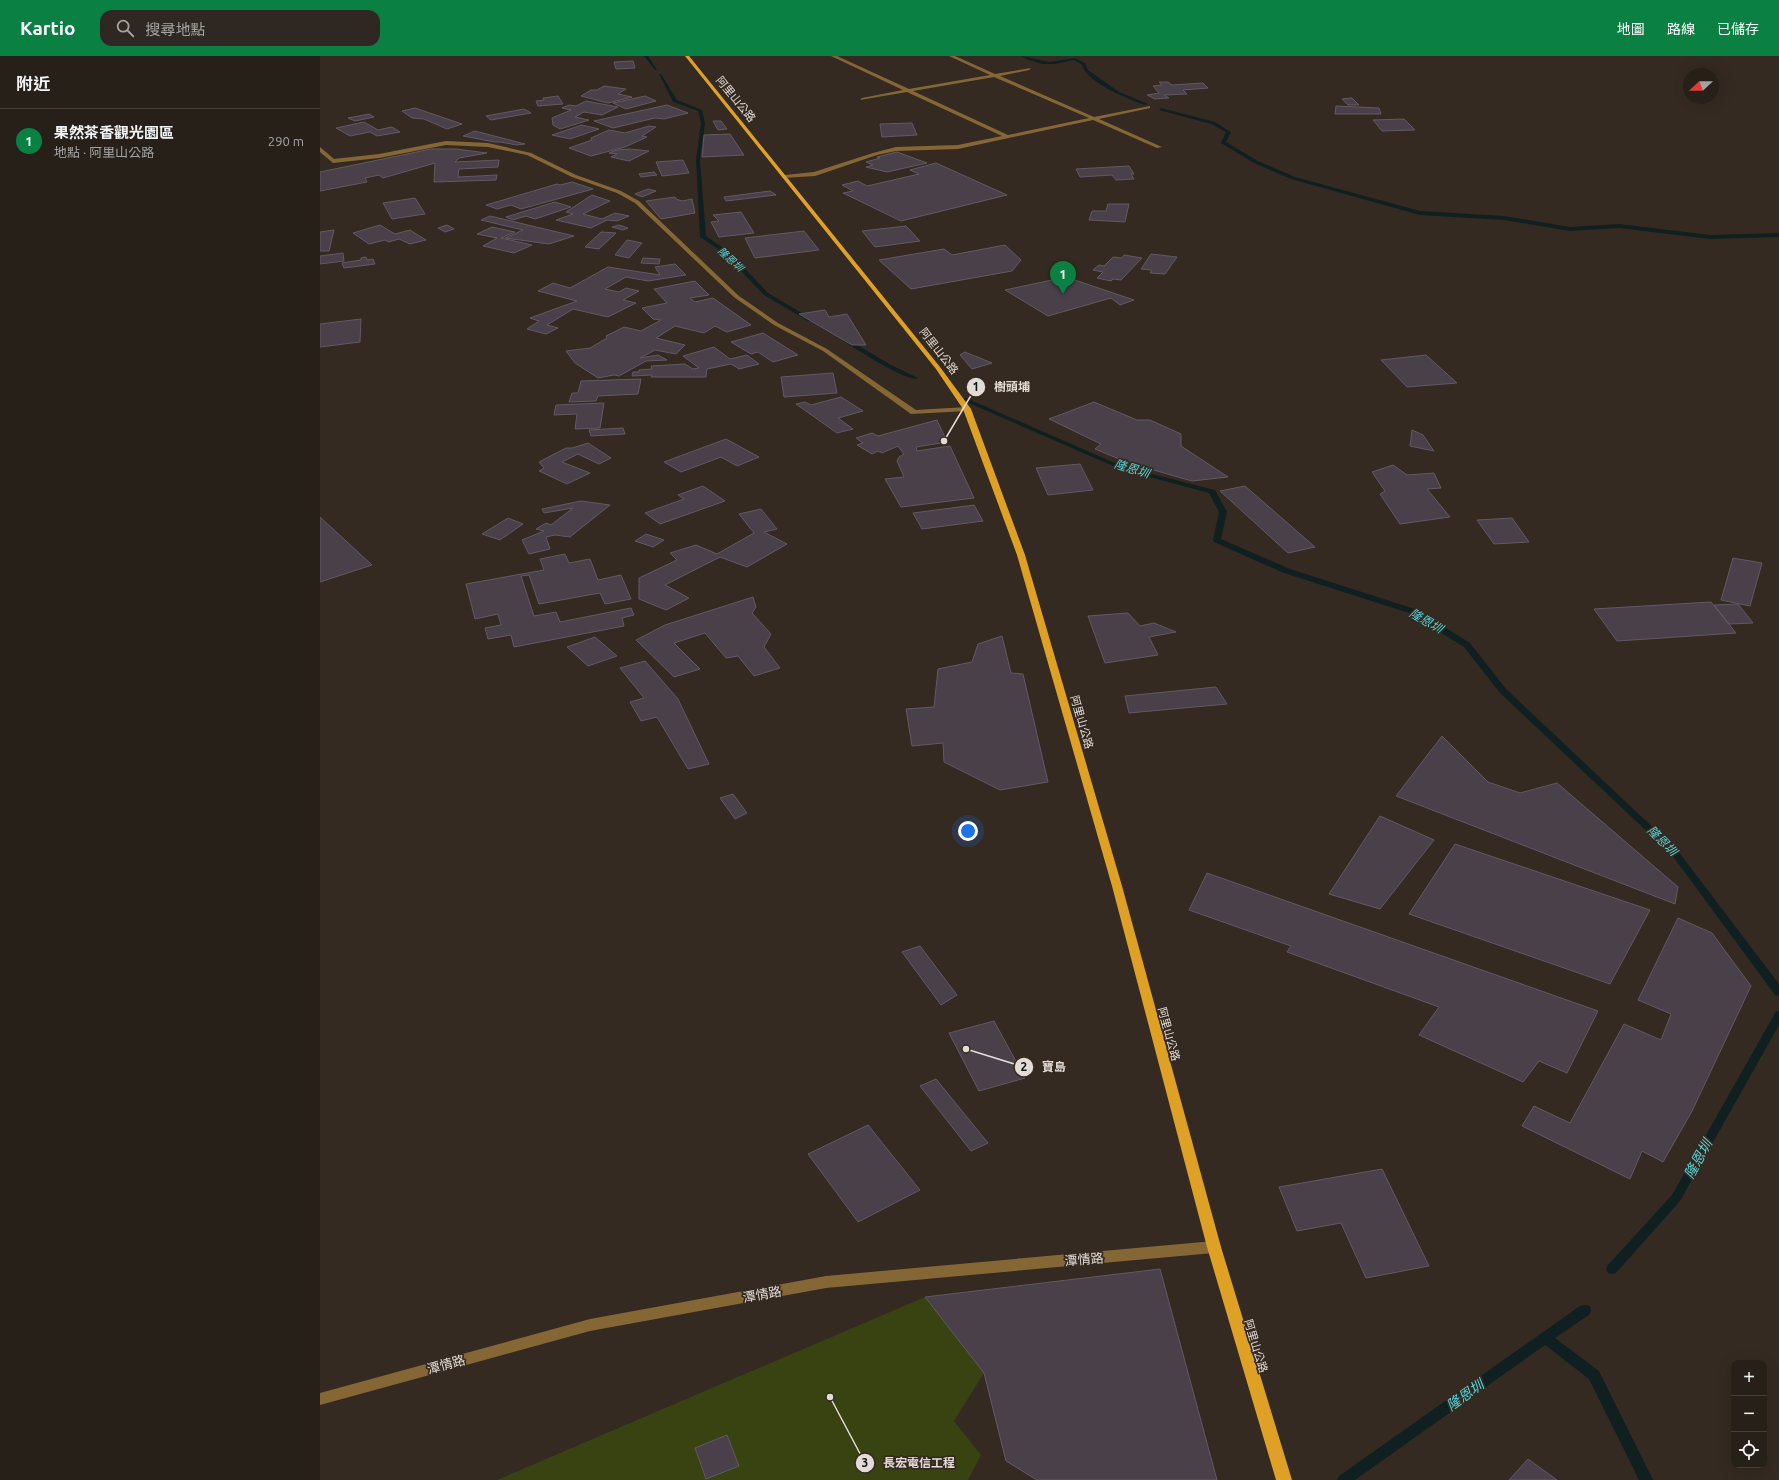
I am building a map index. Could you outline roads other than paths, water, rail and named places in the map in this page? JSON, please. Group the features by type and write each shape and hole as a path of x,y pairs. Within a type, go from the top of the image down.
{"main road":[{"name":"阿里山公路","path":"687,56 938,368 967,409 1021,555 1118,886 1214,1247 1284,1480"}],"street":[{"path":"833,56 1008,137"},
{"path":"950,56 1159,147"},
{"path":"862,99 1029,69"},
{"path":"785,177 815,174 875,154 896,150 958,147 1148,107"},
{"path":"320,149 333,161 368,158 436,144 456,143 501,147 529,154 574,176 619,192 637,202 737,297 776,324 825,350 914,412 967,409"},
{"name":"潭情路","path":"320,1398 590,1325 826,1282 1214,1247"}],"waterway":[{"name":"隆恩圳","path":"646,56 656,69"},
{"path":"1023,56 1049,63 1075,59 1084,64 1086,71 1117,93 1146,104"},
{"name":"隆恩圳","path":"660,75 675,101 700,110 703,123 698,160 703,237 726,252 766,294 810,320"},
{"path":"1161,109 1213,123 1229,132 1223,142 1256,162 1293,178 1420,213 1504,218 1570,229 1619,226 1710,237 1779,235"},
{"name":"隆恩圳","path":"844,339 889,366 915,378"},
{"name":"隆恩圳","path":"966,400 1122,468 1212,492 1223,512 1217,540 1287,571 1412,611 1467,645 1503,691 1675,853 1779,992"},
{"name":"隆恩圳","path":"1612,1269 1676,1198 1779,1015"},
{"name":"隆恩圳","path":"1344,1480 1585,1310"},
{"path":"1546,1339 1594,1375 1646,1480"}],"place":[{"name":"果然茶香觀光園區","path":"1063,294"},
{"name":"樹頭埔","path":"944,441"},
{"name":"寶島","path":"966,1049"},
{"name":"長宏電信工程","path":"830,1397"}]}
